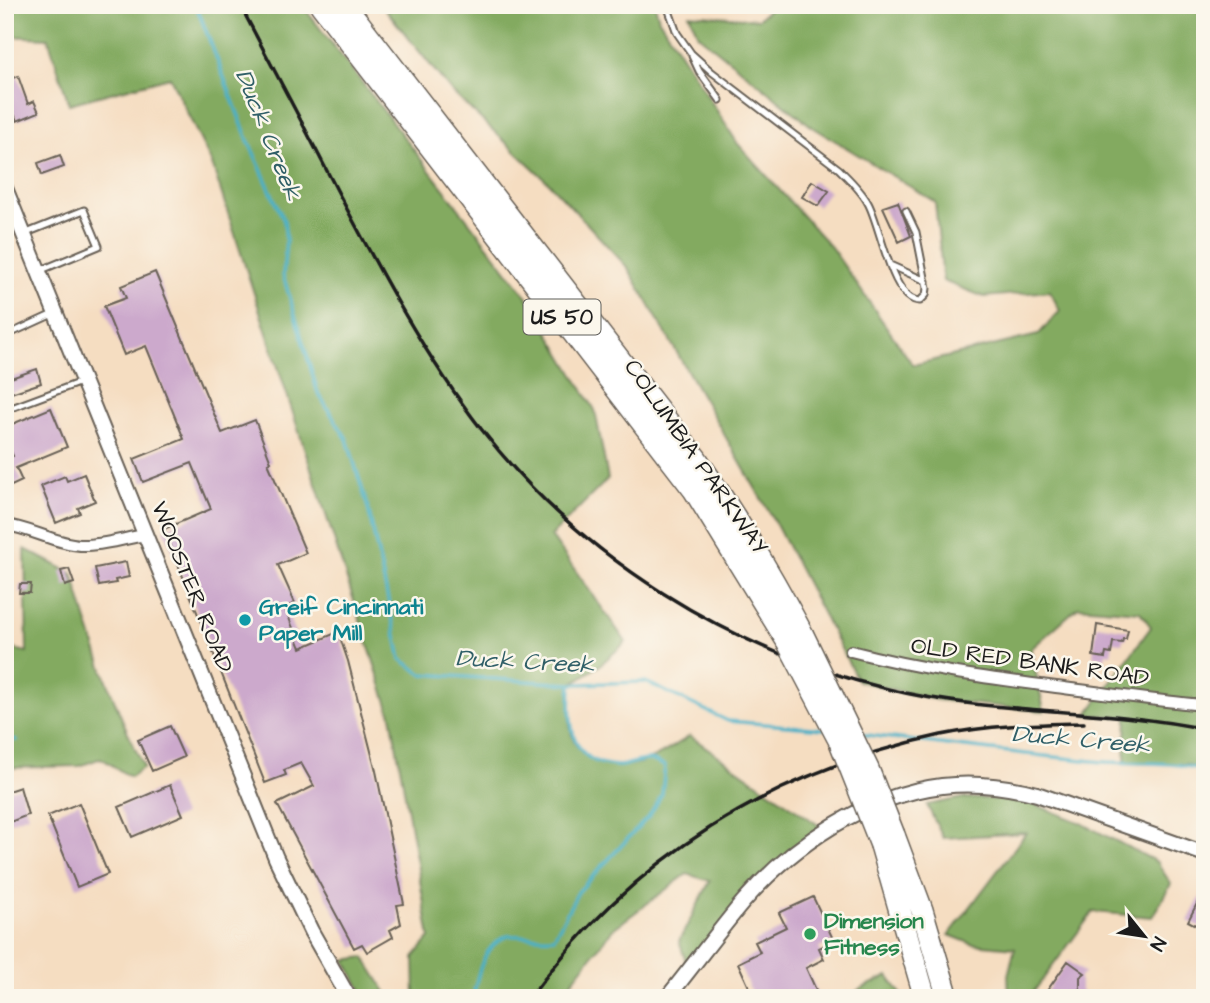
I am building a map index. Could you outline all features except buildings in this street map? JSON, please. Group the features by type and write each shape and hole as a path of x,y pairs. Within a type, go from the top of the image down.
{"highway":[{"name":"COLUMBIA PARKWAY","path":"321,5 694,490 795,637 868,769 888,840 925,998"},
{"name":"COLUMBIA PARKWAY","path":"345,5 696,458 776,582 795,637"},
{"name":"COLUMBIA PARKWAY","path":"888,840 922,910 948,998"}],"street":[{"name":"WOOSTER ROAD","path":"6,192 276,858 311,931 349,998"},
{"path":"5,525 82,545 146,535"},
{"name":"OLD RED BANK ROAD","path":"852,651 894,663 1080,686 1145,700 1205,705"},
{"path":"667,998 744,901 790,857 843,821 916,790 969,784 1017,788 1205,854"}],"lane":[{"path":"667,5 677,33 720,100"},
{"path":"691,53 830,162 856,186 874,216 893,276 903,294 913,301 920,301 926,295 926,281 916,232 906,211"},
{"path":"24,234 84,210 99,246 39,271"},
{"path":"890,265 926,281"},
{"path":"5,336 56,313"},
{"path":"14,407 84,381"}],"green space":[{"path":"5,5 302,5 528,298 595,410 608,479 551,536 626,642 599,666 571,684 570,719 573,738 586,756 615,766 648,760 690,736 827,831 790,857 689,970 679,941 710,881 687,874 613,929 559,998 415,998 414,957 430,938 391,715 212,164 170,77 69,104 48,38 5,36"},
{"path":"382,5 655,5 659,19 738,144 831,247 913,365 1038,335 1060,311 1050,291 984,297 943,281 935,202 811,126 698,35 689,14 758,19 774,5 1205,5 1205,771 1186,764 1125,763 1127,717 1087,715 1151,627 1140,612 1078,607 1031,649 1044,711 936,700 858,681 773,519 628,268 549,183 452,92"},
{"path":"25,549 73,574 104,672 144,767 130,777 101,758 80,766 5,768 5,647 27,652"},
{"path":"963,798 1024,800 1081,823 1157,862 1171,884 1152,917 1093,912 1029,998 1009,998 1008,975 1015,948 972,944 949,935 1026,833 943,838 927,805"},
{"path":"364,957 390,998 366,998 345,960"},
{"path":"888,976 904,998 852,998 858,990"}],"waterway":[{"name":"Duck Creek","path":"196,5 248,140 284,221 286,240 283,275 318,393 347,439 368,508 401,659 422,674 571,684 646,682 728,721 824,729"},
{"path":"473,998 483,962 493,946 508,936 554,937 578,892 650,815 662,794 665,766 650,760 618,766 602,764 589,758 581,749 572,727 571,684"},
{"name":"Duck Creek","path":"860,734 1093,761 1178,765 1205,771"},
{"path":"5,738 16,740"}],"railway":[{"path":"240,5 372,257 442,374 482,430 521,476 565,519 613,558 663,593 717,624 772,650 830,672 888,689 967,703 1126,717 1205,729"},
{"path":"530,998 570,948 613,903 660,863 710,828 764,797 820,772 879,751 941,735 995,727 1084,723"}],"place":[{"name":"Greif Cincinnati Paper Mill","path":"245,620"},
{"name":"Dimension Fitness","path":"810,934"}]}
